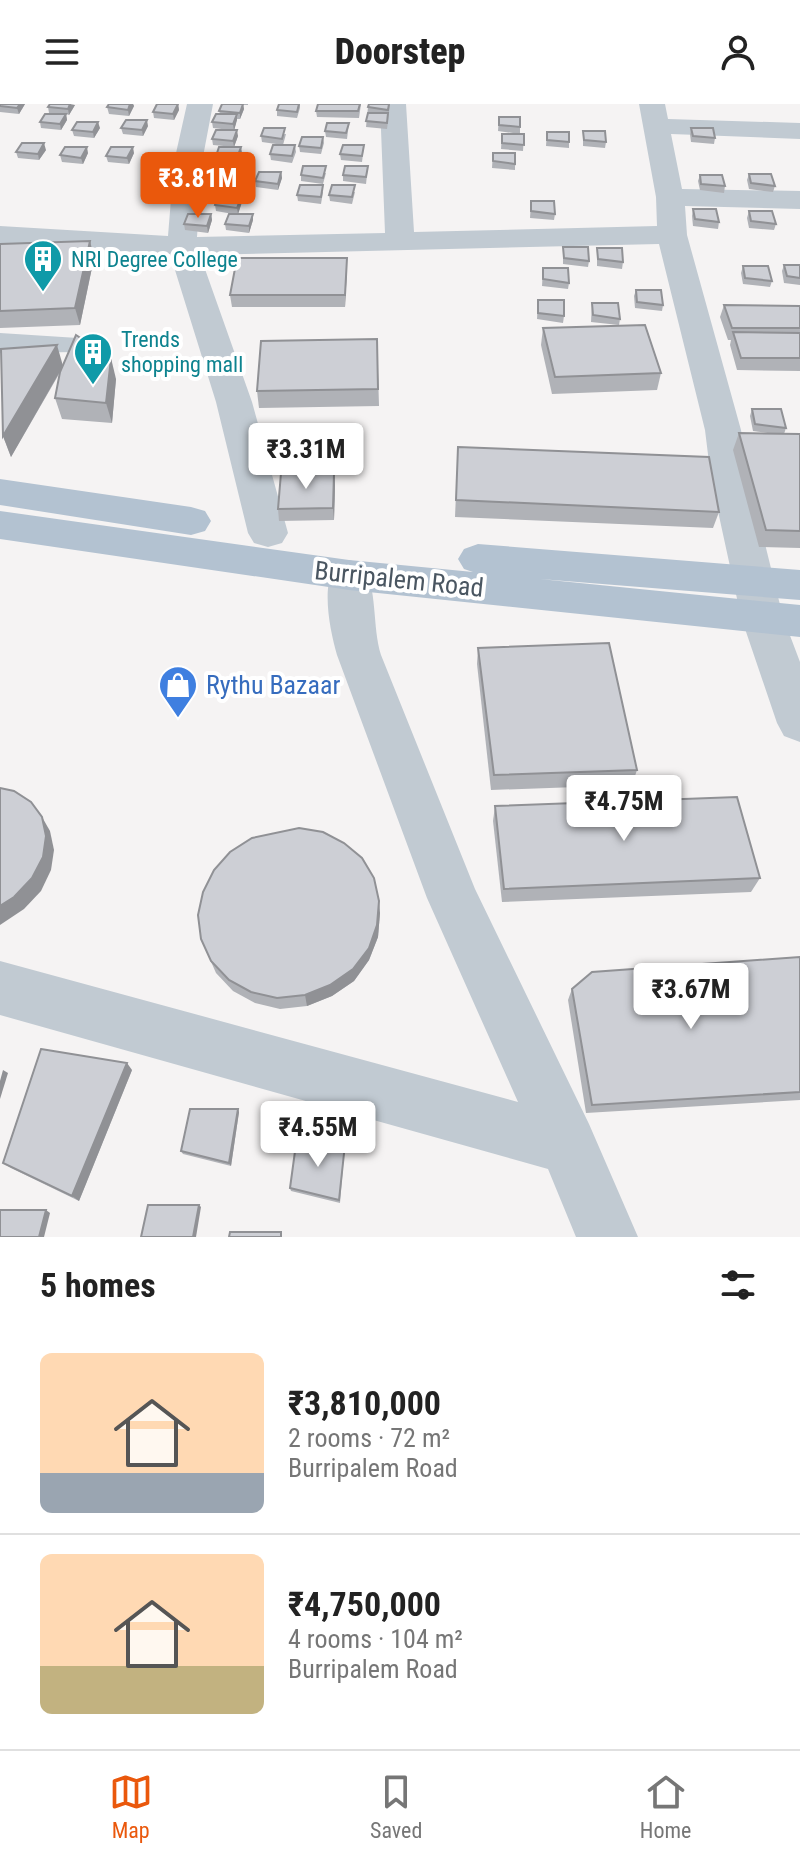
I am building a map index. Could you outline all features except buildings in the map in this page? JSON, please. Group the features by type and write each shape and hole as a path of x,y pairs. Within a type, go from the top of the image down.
{"main road":[{"name":"Burripalem Road","path":"0,492 772,606"},
{"name":"Burripalem Road","path":"0,525 349,575 772,606 800,585"}],"street":[{"path":"200,104 188,162 182,246 234,402 268,533"},
{"path":"393,104 400,242"},
{"path":"670,197 796,179 790,131 771,104"},
{"path":"790,131 654,115 670,197 672,235 772,606 800,723"},
{"path":"0,235 84,243 182,246 672,235"},
{"path":"0,343 66,345"},
{"path":"349,575 353,635 359,655 453,898 568,1145 607,1237"},
{"path":"0,988 568,1145"}],"place":[{"name":"NRI Degree College","path":"43,293"},
{"name":"Trends shopping mall","path":"93,386"},
{"name":"Rythu Bazaar","path":"178,719"}]}
